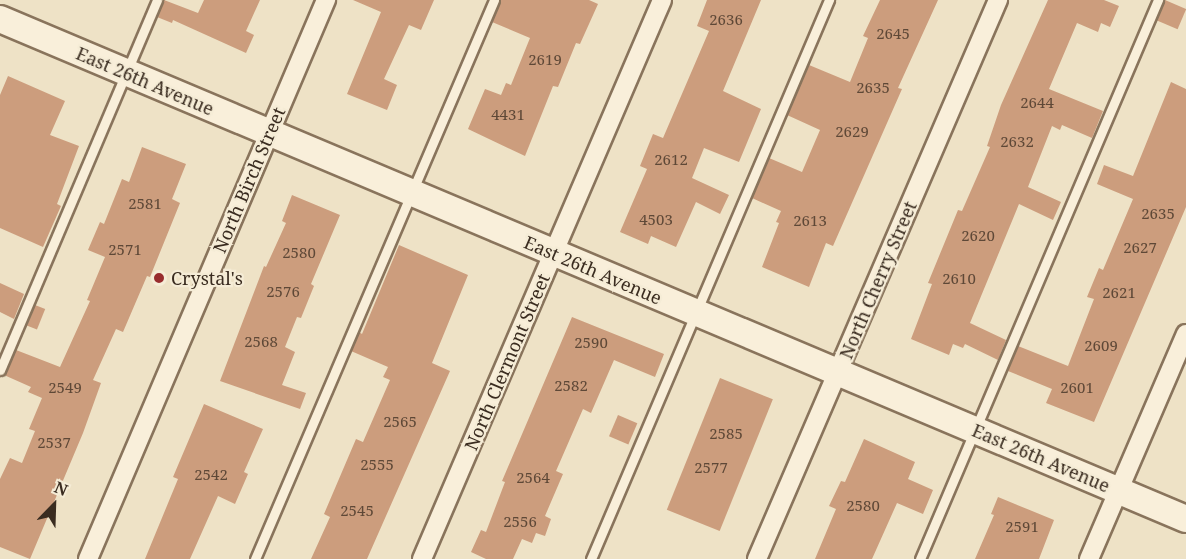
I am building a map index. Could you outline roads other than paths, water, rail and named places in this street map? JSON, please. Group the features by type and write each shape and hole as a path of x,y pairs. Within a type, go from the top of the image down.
{"street":[{"name":"North Birch Street","path":"88,559 326,0"},
{"name":"North Clermont Street","path":"422,559 662,0"},
{"name":"North Cherry Street","path":"757,559 998,0"},
{"name":"East 26th Avenue","path":"0,19 1186,519"},
{"path":"1089,559 1186,334"}],"lane":[{"path":"0,370 158,0"},
{"path":"255,559 494,0"},
{"path":"591,559 829,0"},
{"path":"920,559 1158,0"}],"place":[{"name":"Crystal's","path":"159,278"}]}
